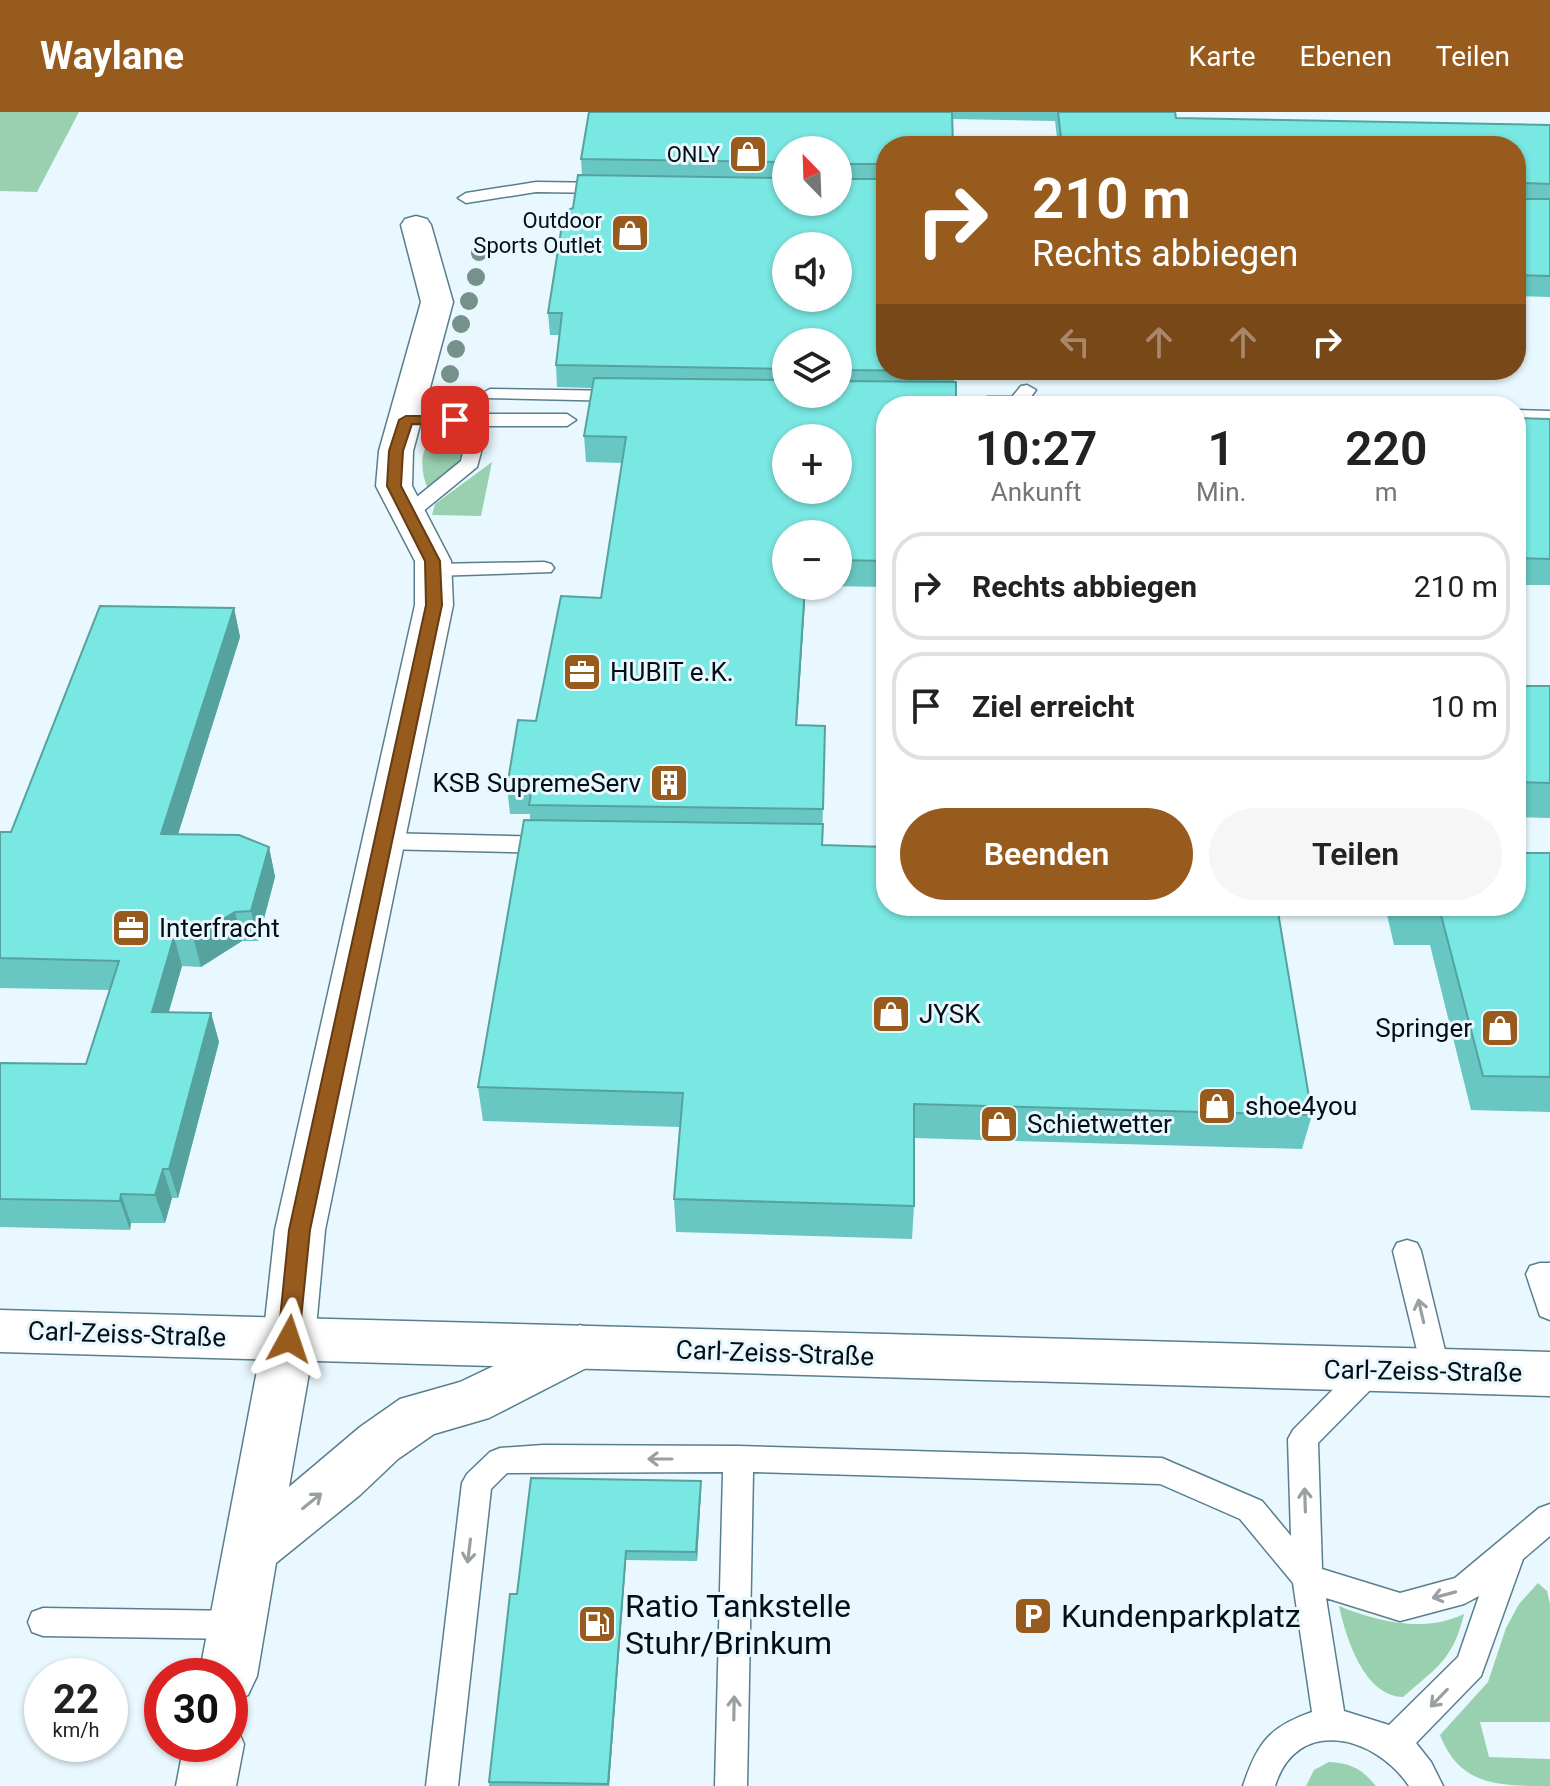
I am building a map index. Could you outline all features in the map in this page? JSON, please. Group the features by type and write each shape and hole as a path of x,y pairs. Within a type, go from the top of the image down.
{"street":[{"path":"234,1650 289,1339 300,1230 434,605 433,561 394,486 396,451 437,302 416,225"},
{"name":"Carl-Zeiss-Straße","path":"0,1331 1550,1374"},
{"path":"251,1550 341,1478 379,1443 419,1415 470,1402 580,1347"},
{"path":"206,1786 211,1762"}],"lane":[{"path":"466,198 536,187 628,189"},
{"path":"1022,396 1027,390"},
{"path":"490,394 645,397"},
{"path":"1526,416 1550,417"},
{"path":"406,420 567,420"},
{"path":"409,513 470,463 480,420"},
{"path":"433,570 544,568"},
{"path":"382,841 569,845"},
{"path":"1407,1251 1436,1371"},
{"path":"1550,1274 1540,1274 1550,1308"},
{"path":"1330,1723 1307,1578 1303,1439 1371,1370"},
{"path":"442,1786 477,1483 500,1461 543,1458 738,1459 1162,1471 1251,1510 1307,1578 1400,1607 1464,1590 1509,1555 1550,1517"},
{"path":"731,1786 738,1459"},
{"path":"1393,1744 1470,1666 1509,1555"},
{"path":"43,1622 234,1650"},
{"path":"1259,1786 1271,1754 1286,1738 1307,1728 1330,1723 1362,1729 1393,1744 1416,1766 1427,1786"}],"green space":[{"path":"0,112 79,112 37,192 0,191"},
{"path":"449,428 468,428 461,460 428,489 422,461 424,452 432,438"},
{"path":"492,462 481,516 432,515 435,504"},
{"path":"1538,1583 1547,1591 1550,1604 1550,1722 1480,1722 1489,1757 1550,1759 1550,1786 1483,1780 1458,1764 1440,1735 1488,1682 1506,1628 1519,1604"},
{"path":"1339,1606 1370,1617 1402,1623 1434,1623 1464,1614 1449,1653 1403,1697 1389,1694 1367,1676 1346,1634"},
{"path":"1329,1762 1356,1768 1376,1786 1306,1786 1314,1770"}],"building":[{"path":"589,112 952,112 953,136 876,136 876,164 852,164 852,136 772,136 772,162 581,159"},
{"path":"1058,112 1175,112 1176,118 1550,125 1550,184 1526,183 1526,136 1061,136"},
{"path":"578,175 772,178 772,216 852,216 852,179 876,179 876,370 852,370 852,328 772,328 772,369 556,365 562,313 548,313 564,212 573,208"},
{"path":"1526,199 1550,199 1550,276 1526,275"},
{"path":"594,378 772,380 772,408 852,408 852,381 956,382 956,396 876,396 876,561 852,560 852,520 772,520 772,600 804,600 796,725 825,726 823,809 529,805 532,788 507,787 518,720 536,721 561,596 601,598 626,437 584,436"},
{"path":"1526,418 1550,419 1550,559 1526,558"},
{"path":"100,606 234,608 161,834 239,835 269,847 251,911 235,912 193,937 174,937 152,1012 211,1013 169,1169 163,1169 155,1195 121,1194 120,1201 0,1199 0,1063 86,1064 119,961 0,958 0,832 11,832"},
{"path":"1526,686 1550,686 1550,783 1526,782"},
{"name":"JYSK","path":"524,820 823,824 822,845 876,847 876,916 1279,916 1312,1115 914,1104 914,1206 674,1199 683,1093 478,1087"},
{"name":"Springer","path":"1526,853 1550,853 1550,1077 1483,1076 1441,916 1526,916"},
{"path":"531,1478 701,1481 696,1552 626,1551 608,1784 489,1782 510,1594 517,1594"}],"place":[{"name":"ONLY","path":"748,154"},
{"name":"Outdoor Sports Outlet","path":"630,233"},
{"name":"HUBIT e.K.","path":"582,672"},
{"name":"KSB SupremeServ","path":"669,783"},
{"name":"Interfracht","path":"131,928"},
{"name":"JYSK","path":"891,1014"},
{"name":"Springer","path":"1500,1028"},
{"name":"shoe4you","path":"1217,1106"},
{"name":"Schietwetter","path":"999,1124"},
{"name":"Kundenparkplatz","path":"1033,1616"},
{"name":"Ratio Tankstelle Stuhr/Brinkum","path":"597,1624"}],"route":[{"path":"289,1339 300,1230 434,605 433,561 394,486 396,451 406,420 455,420"}]}
